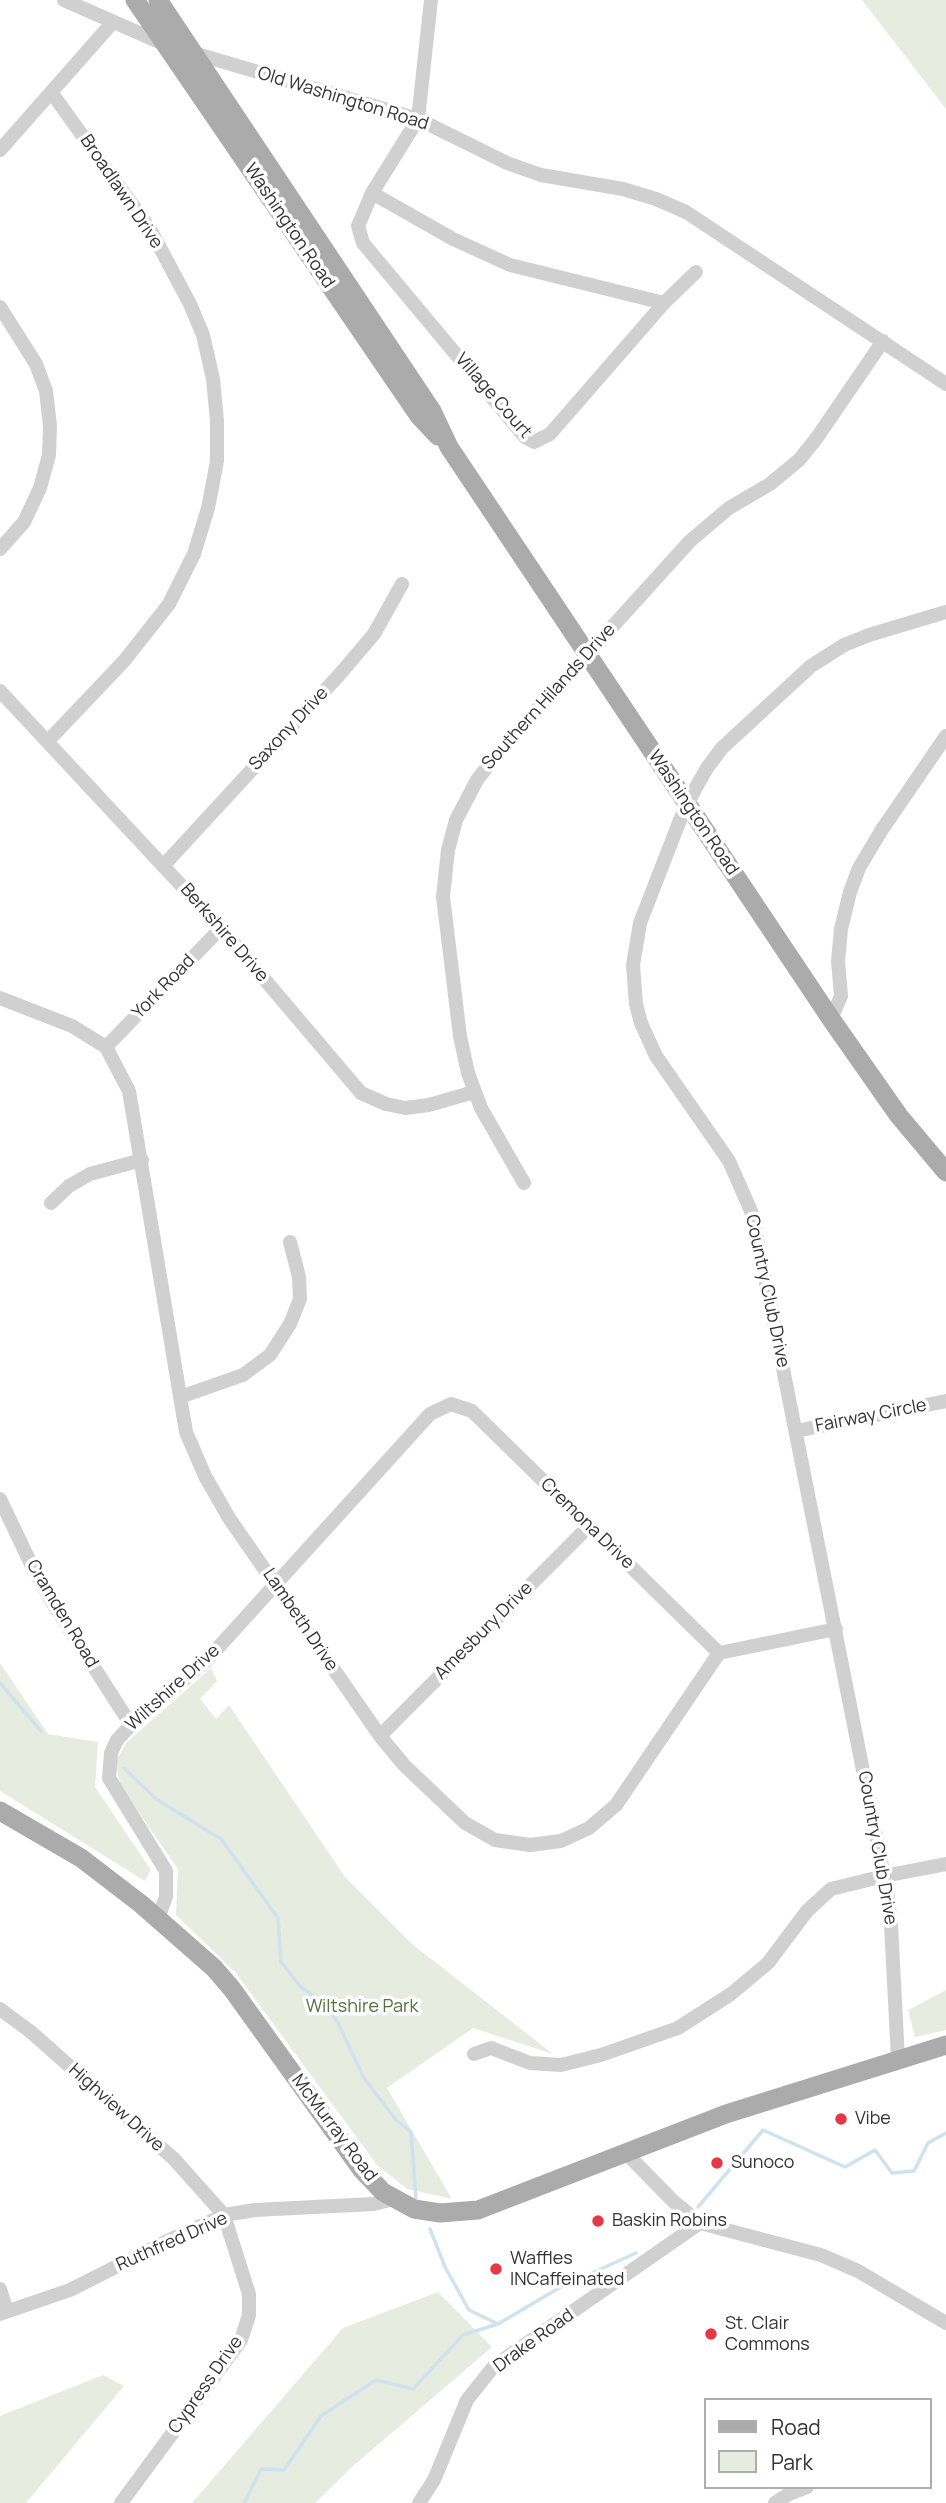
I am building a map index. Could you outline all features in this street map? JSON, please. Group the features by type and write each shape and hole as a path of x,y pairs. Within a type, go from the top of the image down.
{"main road":[{"name":"Washington Road","path":"135,0 419,416 449,447"},
{"name":"Washington Road","path":"158,0 432,411 449,447 831,1019 899,1116 946,1172"},
{"name":"McMurray Road","path":"0,1811 81,1857 214,1968 232,1989 362,2170 393,2199 414,2209 440,2213 478,2210 726,2114 946,2045"}],"street":[{"name":"Old Washington Road","path":"64,0 196,54 418,119 506,163 541,175 624,189 686,212 946,384"},
{"path":"418,119 431,0"},
{"path":"0,150 113,22"},
{"name":"Broadlawn Drive","path":"48,741 124,661 169,604 194,554 208,508 217,461 213,379 203,335 190,304 150,229 51,92"},
{"name":"Village Court","path":"418,119 372,193 358,226 363,243 524,437 534,442 550,434 664,303 696,272"},
{"path":"372,193 453,239 510,265 664,303"},
{"path":"0,307 36,364 46,391 51,426 49,455 40,488 24,522 0,549"},
{"name":"Southern Hilands Drive","path":"524,1182 488,1123 474,1092 460,1036 444,909 445,873 452,834 462,808 487,766 704,528 729,508 770,484 799,460 883,341"},
{"name":"Saxony Drive","path":"164,865 340,674 373,634 402,583"},
{"name":"Country Club Drive","path":"898,2059 891,1924 884,1876 751,1211 741,1185 715,1139 656,1056 640,1023 633,965 635,943 652,887 680,820 707,768 737,732 820,660 844,645 946,612"},
{"name":"Berkshire Drive","path":"0,691 221,928 361,1093 386,1104 405,1108 429,1105 474,1092"},
{"path":"831,1019 841,996 839,946 845,910 855,878 881,831 946,736"},
{"name":"York Road","path":"106,1047 221,928"},
{"path":"0,998 72,1026 106,1047"},
{"name":"Lambeth Drive","path":"106,1047 129,1091 186,1432 205,1476 229,1518 380,1736 404,1765 465,1823 495,1840 530,1845 561,1841 589,1828 616,1805 719,1653"},
{"path":"51,1203 69,1186 90,1174 142,1160"},
{"path":"180,1396 243,1375 270,1355 290,1324 300,1299 299,1277 290,1242"},
{"name":"Fairway Circle","path":"796,1431 946,1401"},
{"name":"Wiltshire Drive","path":"158,1919 166,1897 166,1871 109,1778 111,1753 117,1740 206,1661 430,1414 451,1404"},
{"name":"Cremona Drive","path":"451,1404 472,1410 719,1653"},
{"name":"Cramden Road","path":"0,1499 54,1605 131,1725"},
{"name":"Amesbury Drive","path":"380,1736 589,1526"},
{"path":"719,1653 836,1629"},
{"path":"474,2054 491,2048 530,2063 561,2065 601,2055 678,2028 731,1994 768,1963 807,1911 831,1889 946,1864"},
{"name":"Highview Drive","path":"0,2009 31,2032 174,2160 224,2215"},
{"path":"625,2152 674,2202 700,2223 821,2255 858,2271 946,2323"},
{"name":"Ruthfred Drive","path":"4,2313 70,2290 224,2215 254,2210 374,2204 393,2199"},
{"name":"Cypress Drive","path":"121,2503 241,2340 248,2315 249,2294 224,2215"},
{"name":"Drake Road","path":"419,2503 433,2480 467,2400 494,2366 700,2223"},
{"path":"0,2288 4,2313"},
{"path":"775,2503 802,2489"}],"green space":[{"path":"862,0 946,0 946,109"},
{"path":"0,1663 48,1734 98,1742 95,1787 151,1870 145,1881 0,1791"},
{"name":"Wiltshire Park","path":"211,1668 217,1681 200,1699 216,1719 229,1705 345,1877 412,1944 553,2054 473,2028 387,2088 452,2199 407,2189 377,2165 236,1973 176,1915 178,1869 121,1787 115,1763 126,1743"},
{"path":"946,1990 946,2030 915,2037 908,2010"},
{"path":"438,2292 492,2347 352,2467 315,2503 192,2503 343,2328"},
{"path":"103,2375 124,2386 26,2503 0,2503 0,2416"}],"waterway":[{"path":"0,1683 41,1731"},
{"path":"124,1768 156,1799 221,1839 278,1918 281,1962 300,1986 328,2007 364,2078 396,2120 411,2132 416,2198"},
{"path":"698,2207 763,2130 845,2167 875,2150 892,2173 914,2171 928,2143 946,2133"},
{"path":"430,2229 445,2267 469,2310 498,2324"},
{"path":"244,2503 261,2469 284,2470 321,2416 376,2380 413,2389 463,2335 498,2324 559,2288 636,2253"}],"place":[{"name":"Vibe","path":"841,2119"},
{"name":"Sunoco","path":"717,2163"},
{"name":"Baskin Robins","path":"598,2221"},
{"name":"Waffles INCaffeinated","path":"496,2269"},
{"name":"St. Clair Commons","path":"711,2334"}]}
